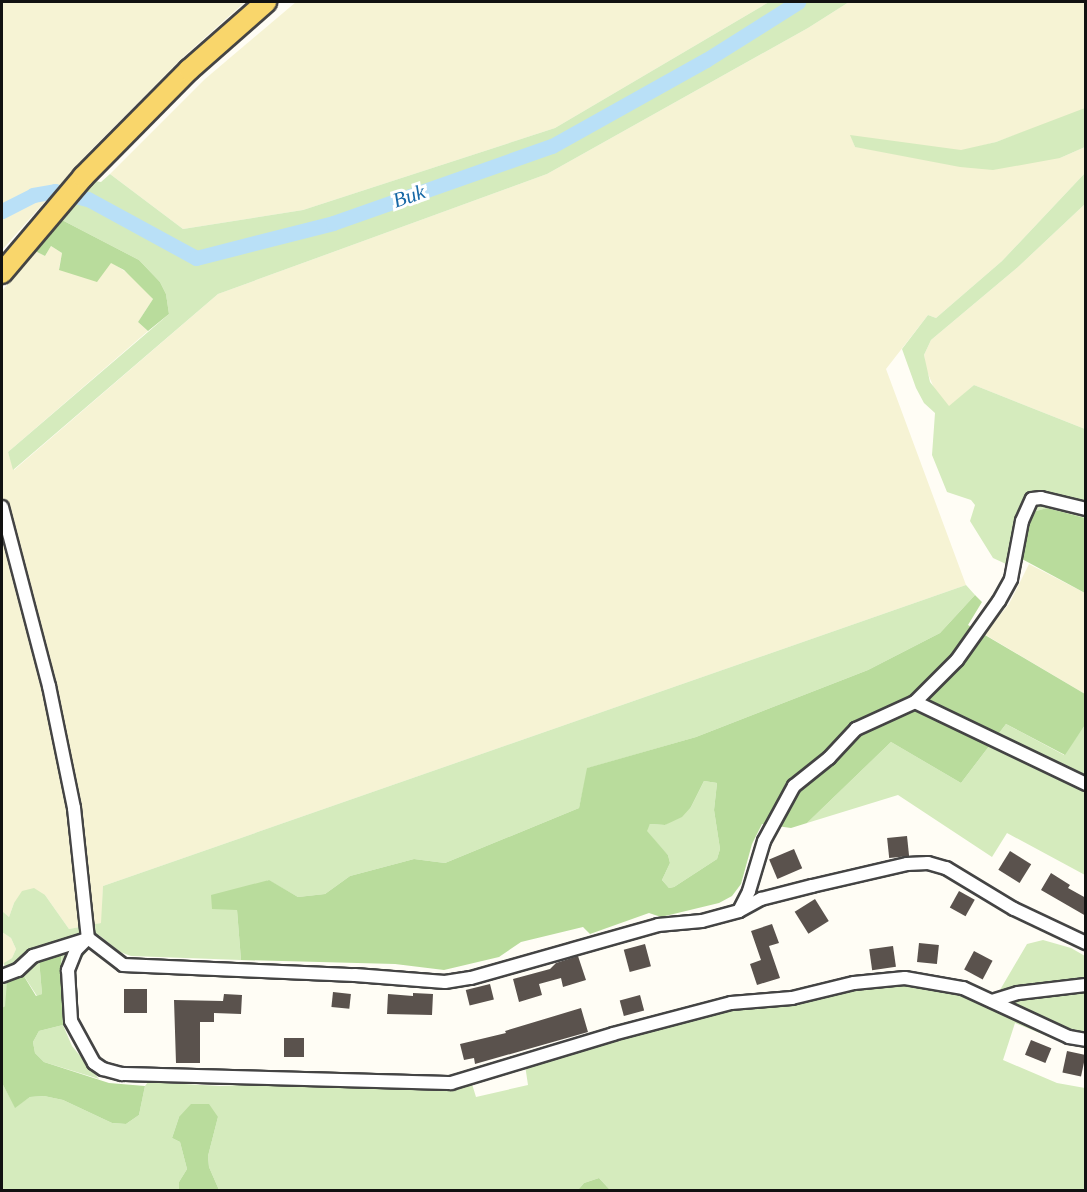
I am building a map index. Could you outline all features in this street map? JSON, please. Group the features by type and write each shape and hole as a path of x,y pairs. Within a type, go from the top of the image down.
{"main road":[{"path":"2,273 83,177 189,70 266,2"}],"street":[{"path":"739,911 749,891 764,841 794,786 829,758 856,729 915,702 957,660 978,627 999,601 1011,579 1022,521 1032,499 1041,498 1086,509"},
{"path":"2,507 49,686 74,808 88,938 123,964 355,975 445,982 471,978 658,925 702,921 739,911 761,899 812,886 907,864 928,863 946,868 1014,909 1086,943"},
{"path":"915,702 1086,784"},
{"path":"2,976 18,970 33,956 88,938"},
{"path":"88,938 76,950 68,970 71,1021 94,1063 103,1069 122,1074 450,1083 613,1034 731,1003 792,998 854,983 905,978 934,981 963,988 1069,1037 1086,1040"},
{"path":"992,1001 1018,993 1086,985"}],"shaded area":[{"path":"2,2 245,2 181,59 87,154 2,250"},
{"path":"296,2 769,2 555,128 303,210 183,229 110,174 205,79"},
{"path":"849,2 1085,2 1085,108 1079,112 996,142 961,151 851,136 855,147 1060,158 1085,147 1085,173 1002,261 936,318 928,315 886,369 966,585 103,886 102,923 69,929 45,895 14,903 9,917 2,911 2,291 35,251 45,256 51,246 62,253 59,269 111,262 135,278 153,299 138,322 148,331 8,452 14,470 218,294 547,174 808,28"},
{"path":"1085,204 1085,429 974,385 949,407 936,393 926,369 924,355 931,340 1018,267"},
{"path":"1029,564 1085,593 1085,694 984,634 1009,604"},
{"path":"2,932 11,938 16,949 12,958 2,965"}],"green space":[{"path":"769,2 849,2 808,28 547,174 218,294 13,470 8,452 169,314 166,294 160,282 139,260 62,220 95,181 101,182 110,174 183,229 303,210 555,128"},
{"path":"1085,108 1085,147 1060,158 993,170 960,167 855,147 850,135 961,150 996,142"},
{"path":"1085,173 1085,204 1018,267 931,340 924,355 930,382 949,406 974,385 1085,429 1085,518 1047,508 1036,511 1026,498 1019,507 1006,564 993,558 970,521 975,505 971,500 947,492 932,455 935,413 924,403 916,388 902,349 928,315 936,318 1002,261"},
{"path":"62,220 139,260 160,282 166,294 169,314 148,331 138,322 153,299 124,270 111,263 97,282 59,270 62,253 51,246 45,256 35,251"},
{"path":"1047,508 1085,518 1085,593 1022,559 1030,522 1036,511"},
{"path":"966,585 975,595 940,633 868,670 696,737 588,768 579,808 445,863 414,859 350,876 325,894 298,897 268,880 237,910 241,960 131,956 120,952 99,935 78,963 62,967 61,951 39,959 42,994 37,996 22,973 2,1008 4,963 12,958 16,949 11,938 2,932 2,911 9,917 22,891 34,888 45,895 69,929 101,923 103,886"},
{"path":"975,595 982,602 968,625 1085,694 1085,725 1065,755 1006,724 961,783 891,742 807,823 791,828 762,824 752,844 741,884 732,896 719,903 661,917 649,913 590,934 583,927 521,942 499,957 444,970 395,964 241,960 237,910 212,909 211,895 269,880 298,897 325,894 350,876 414,859 445,863 579,808 587,768 696,737 868,670 940,633","holes":["704,781 717,783 714,810 720,849 717,859 669,888 662,880 670,863 668,855 647,831 650,824 665,825 682,817 691,807"]},
{"path":"1006,724 1064,755 1085,725 1085,875 1007,833 992,857 898,795 807,823 891,742 961,783"},
{"path":"704,781 717,783 714,810 720,849 717,859 669,888 662,880 670,863 668,855 646,831 650,824 665,825 691,807"},
{"path":"1043,940 1071,948 1085,956 1085,1047 1062,1042 1015,1023 1003,1060 1057,1083 1085,1088 1085,1190 610,1190 599,1178 584,1183 578,1190 219,1190 209,1167 208,1156 218,1117 179,1117 172,1138 180,1142 187,1169 179,1182 179,1190 2,1190 2,1083 15,1107 30,1097 44,1096 63,1100 112,1123 126,1124 139,1115 145,1086 148,1082 220,1086 267,1084 423,1086 430,1091 472,1084 476,1097 528,1085 525,1065 729,1009 853,988 905,983 961,991 990,1007 1027,944"},
{"path":"61,950 63,1025 39,1031 33,1042 35,1053 44,1062 109,1083 145,1086 139,1115 126,1124 112,1123 63,1100 44,1096 30,1097 15,1108 2,1083 2,1008 5,1006 7,982 22,973 36,996 42,994 39,959"},
{"path":"63,1025 72,1046 99,1079 44,1062 35,1053 33,1042 39,1031"},
{"path":"191,1104 209,1104 218,1117 208,1156 209,1167 219,1190 179,1190 179,1182 187,1169 180,1142 172,1138 179,1117"},
{"path":"599,1178 610,1190 578,1190 584,1183"}],"building":[{"path":"907,836 909,856 889,858 887,838"},
{"path":"794,849 802,868 777,879 769,860"},
{"path":"1010,851 1031,864 1020,883 998,870"},
{"path":"1051,873 1070,885 1068,888 1086,898 1086,916 1041,890"},
{"path":"959,891 975,900 966,916 950,908"},
{"path":"815,899 829,921 808,934 795,912"},
{"path":"772,924 779,943 769,946 780,978 757,985 750,964 761,960 751,931"},
{"path":"919,943 939,945 937,964 917,962"},
{"path":"645,944 651,966 630,972 624,950"},
{"path":"893,946 896,967 872,970 869,949"},
{"path":"974,951 993,961 983,979 964,970"},
{"path":"578,956 586,980 563,987 561,978 539,984 542,995 519,1002 513,979 550,969 556,963"},
{"path":"490,984 494,1000 470,1006 466,990"},
{"path":"124,989 147,989 147,1013 124,1013"},
{"path":"333,992 351,994 349,1009 331,1007"},
{"path":"413,993 433,994 432,1015 387,1014 388,994 413,996"},
{"path":"224,994 242,995 241,1014 214,1013 214,1022 200,1022 200,1063 176,1063 174,1000 223,1001"},
{"path":"640,995 644,1010 624,1016 620,1000"},
{"path":"581,1008 588,1032 475,1064 474,1058 464,1060 460,1044 506,1033 505,1031"},
{"path":"284,1038 304,1038 304,1057 284,1057"},
{"path":"1031,1040 1051,1048 1045,1063 1025,1055"},
{"path":"1067,1051 1086,1055 1081,1076 1062,1073"}],"waterway":[{"name":"Buk","path":"2,211 33,195 55,191 88,199 196,258 333,223 552,146 706,60 798,2"}]}
